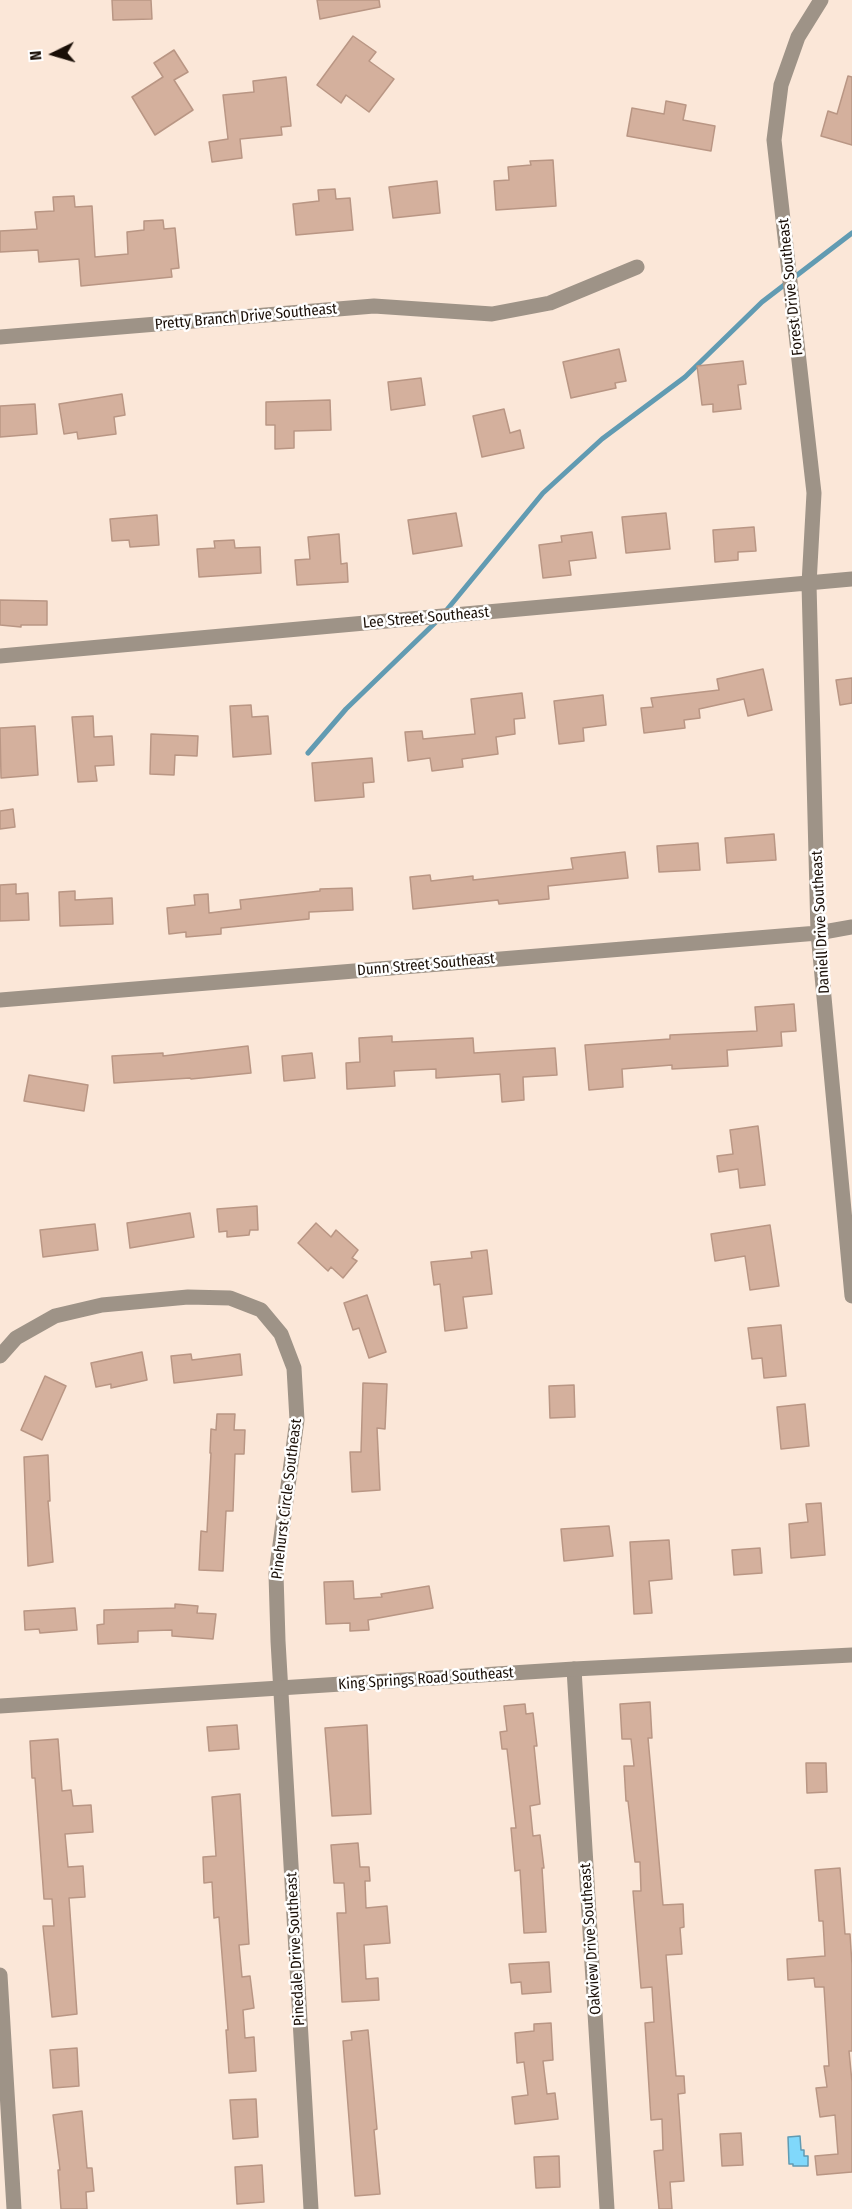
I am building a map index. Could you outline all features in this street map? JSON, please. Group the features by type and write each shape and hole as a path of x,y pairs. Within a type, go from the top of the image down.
{"street":[{"name":"Forest Drive Southeast","path":"809,584 814,493 774,140 781,85 798,37 821,0"},
{"name":"Pretty Branch Drive Southeast","path":"0,337 374,306 492,314 550,303 637,267"},
{"name":"Lee Street Southeast","path":"0,656 852,579"},
{"name":"Daniell Drive Southeast","path":"809,584 819,895 818,933 852,1296"},
{"name":"Dunn Street Southeast","path":"0,1000 818,933 852,927"},
{"name":"Pinehurst Circle Southeast","path":"0,1356 16,1338 55,1316 102,1305 188,1297 230,1299 261,1310 281,1334 294,1368 297,1420 276,1574 280,1688"},
{"name":"King Springs Road Southeast","path":"0,1706 574,1669 852,1655"},
{"name":"Oakview Drive Southeast","path":"574,1669 608,2209"},
{"name":"Pinedale Drive Southeast","path":"280,1688 311,2209"},
{"path":"0,1975 14,2209"}],"water":[{"path":"800,2136 801,2150 804,2150 804,2156 808,2156 808,2166 789,2164 788,2137"}],"building":[{"path":"112,0 151,0 152,19 113,20"},
{"path":"317,0 379,0 380,7 320,19"},
{"path":"353,36 376,52 369,61 394,79 369,112 346,95 341,103 317,85"},
{"path":"174,50 188,72 174,80 193,110 155,135 132,97 163,77 154,63"},
{"path":"848,76 852,77 852,145 821,136 828,111 837,114"},
{"path":"286,77 291,126 281,127 282,135 240,139 242,158 212,162 209,142 228,139 223,95 254,92 253,81"},
{"path":"666,101 686,105 683,120 715,126 711,151 627,136 632,108 664,114"},
{"path":"553,160 556,206 496,210 494,181 509,180 508,167 531,165 530,161"},
{"path":"437,181 440,213 393,218 389,187"},
{"path":"335,189 336,199 350,198 353,230 296,235 293,204 319,201 318,190"},
{"path":"74,196 75,207 92,206 95,257 128,254 127,232 144,230 144,221 163,220 164,229 175,228 179,268 171,269 172,277 81,286 79,259 39,262 38,250 0,252 0,231 37,229 35,212 54,211 53,197"},
{"path":"619,349 626,381 615,383 616,388 571,398 563,362"},
{"path":"743,361 746,384 738,385 741,409 713,412 713,404 702,405 697,366"},
{"path":"421,378 425,405 391,410 388,382"},
{"path":"122,394 125,415 114,417 116,434 78,439 77,432 64,434 59,404"},
{"path":"330,400 331,430 294,431 294,448 275,449 275,425 266,425 266,402"},
{"path":"35,404 37,434 0,437 0,406"},
{"path":"504,409 510,433 520,430 524,448 482,457 473,416"},
{"path":"456,513 462,546 413,554 408,520"},
{"path":"666,513 670,549 626,553 622,517"},
{"path":"157,515 159,545 130,547 129,540 112,541 110,519"},
{"path":"754,527 756,551 738,552 738,560 715,562 713,530"},
{"path":"592,532 596,558 569,561 571,575 543,578 539,545 562,542 561,536"},
{"path":"339,534 341,564 347,563 348,582 297,585 295,560 310,559 308,537"},
{"path":"234,540 235,548 260,547 261,573 199,577 197,549 215,548 214,541"},
{"path":"0,600 47,601 47,625 21,625 21,627 0,625"},
{"path":"763,669 772,710 748,716 744,699 699,709 700,718 684,720 685,728 644,733 641,708 653,707 651,698 719,690 717,679"},
{"path":"852,678 852,703 840,705 836,680"},
{"path":"522,693 525,718 514,719 515,734 496,737 498,754 462,759 463,767 432,771 430,758 408,761 405,732 422,731 423,739 475,734 471,699"},
{"path":"603,695 606,725 583,728 584,741 559,744 554,701"},
{"path":"251,705 252,717 268,716 271,754 233,757 230,706"},
{"path":"93,716 94,737 112,736 114,765 95,766 97,781 78,782 72,717"},
{"path":"35,726 38,775 1,778 0,728"},
{"path":"151,734 198,736 197,756 175,755 174,775 150,774"},
{"path":"372,758 374,782 363,783 364,797 315,801 312,763"},
{"path":"13,809 15,827 0,829 0,811"},
{"path":"774,834 776,860 727,863 725,838"},
{"path":"698,843 700,870 659,872 657,846"},
{"path":"625,852 628,878 548,886 549,899 499,904 498,900 413,909 410,877 430,875 431,881 473,876 473,880 573,869 571,858"},
{"path":"16,884 16,894 28,893 29,920 0,921 0,885"},
{"path":"352,888 353,910 309,912 309,919 221,928 221,934 186,937 186,932 169,934 167,908 195,905 194,895 208,894 209,913 241,909 240,900 320,891 320,889"},
{"path":"75,891 75,900 112,898 113,924 60,926 59,892"},
{"path":"794,1004 796,1031 781,1032 782,1046 727,1050 728,1066 672,1069 672,1065 622,1069 623,1087 589,1090 585,1045 670,1039 670,1035 757,1031 755,1007"},
{"path":"392,1036 392,1042 473,1038 474,1053 555,1048 557,1075 523,1077 524,1100 502,1102 500,1074 436,1078 436,1069 394,1071 395,1086 347,1089 346,1063 360,1062 359,1038"},
{"path":"248,1046 251,1073 114,1083 112,1056 163,1053 163,1056"},
{"path":"312,1053 315,1078 284,1081 282,1056"},
{"path":"29,1075 88,1085 84,1111 24,1101"},
{"path":"758,1126 765,1185 740,1188 738,1169 719,1172 717,1156 733,1154 730,1130"},
{"path":"257,1206 258,1230 250,1230 249,1235 227,1237 227,1231 219,1232 217,1209"},
{"path":"190,1213 194,1237 130,1248 127,1223"},
{"path":"316,1223 331,1237 336,1230 358,1250 352,1258 357,1261 343,1278 331,1267 328,1271 298,1243"},
{"path":"95,1224 98,1250 43,1257 40,1230"},
{"path":"770,1225 779,1286 750,1290 745,1256 715,1261 711,1234"},
{"path":"487,1250 492,1294 463,1297 467,1328 445,1331 440,1284 434,1285 431,1262 472,1258 471,1252"},
{"path":"367,1295 386,1352 369,1358 359,1328 353,1330 344,1303"},
{"path":"781,1325 786,1376 764,1378 762,1358 752,1359 748,1328"},
{"path":"142,1352 147,1380 111,1388 111,1384 96,1387 91,1363"},
{"path":"191,1354 192,1360 240,1354 242,1375 174,1383 171,1356"},
{"path":"45,1376 66,1386 42,1440 21,1430"},
{"path":"363,1383 387,1384 385,1429 377,1428 380,1490 352,1492 350,1452 361,1452"},
{"path":"574,1385 575,1417 550,1418 549,1386"},
{"path":"805,1404 809,1446 781,1449 777,1407"},
{"path":"217,1414 235,1414 234,1430 245,1430 244,1454 235,1454 233,1511 226,1511 223,1571 199,1570 201,1531 207,1532 211,1429 216,1430"},
{"path":"48,1455 50,1501 48,1501 53,1562 28,1566 24,1457"},
{"path":"821,1503 825,1555 791,1558 789,1524 808,1522 806,1504"},
{"path":"609,1526 613,1556 564,1561 561,1529"},
{"path":"669,1540 672,1579 649,1581 652,1613 634,1614 630,1542"},
{"path":"760,1548 762,1573 734,1575 732,1550"},
{"path":"353,1581 354,1599 382,1597 381,1594 429,1586 433,1608 368,1620 369,1630 350,1631 350,1623 326,1624 324,1582"},
{"path":"175,1604 198,1606 197,1613 216,1614 213,1639 172,1636 172,1630 138,1631 138,1642 98,1644 97,1625 104,1624 104,1610 175,1608"},
{"path":"75,1608 77,1630 40,1633 39,1629 25,1630 24,1611"},
{"path":"650,1702 652,1738 648,1738 663,1905 683,1904 684,1927 680,1928 682,1954 666,1955 676,2076 684,2076 685,2093 678,2094 684,2181 670,2182 672,2209 659,2209 654,2151 663,2150 662,2119 651,2120 645,2023 654,2022 652,1987 641,1988 633,1891 641,1891 640,1862 635,1862 628,1801 626,1801 624,1766 634,1766 631,1739 622,1739 620,1704"},
{"path":"525,1704 526,1714 533,1713 537,1746 534,1746 540,1804 530,1806 533,1836 540,1835 544,1868 542,1868 546,1932 524,1933 520,1870 515,1871 511,1828 516,1828 507,1749 502,1749 500,1732 507,1731 504,1706"},
{"path":"237,1725 239,1749 209,1751 207,1727"},
{"path":"367,1725 371,1814 332,1816 325,1728"},
{"path":"58,1739 62,1791 71,1790 73,1806 91,1805 93,1832 65,1834 68,1867 83,1866 85,1897 69,1898 77,2014 52,2017 43,1926 54,1926 52,1899 44,1899 30,1741"},
{"path":"806,1763 826,1763 827,1792 807,1793"},
{"path":"240,1794 249,1944 239,1945 242,1977 250,1976 254,2008 243,2010 245,2038 254,2037 256,2071 229,2073 219,1917 214,1918 212,1882 204,1883 203,1857 216,1856 212,1797"},
{"path":"358,1843 360,1867 369,1867 370,1881 365,1881 366,1908 387,1906 390,1943 364,1945 366,1979 378,1978 379,2000 342,2002 337,1913 346,1913 344,1883 334,1883 331,1845"},
{"path":"840,1868 845,1934 850,1934 852,1965 852,2051 849,2051 852,2082 852,2172 817,2175 815,2156 838,2154 835,2115 820,2117 816,2088 827,2087 824,2066 829,2066 824,1987 815,1987 814,1978 788,1980 787,1959 825,1956 823,1921 819,1921 815,1870"},
{"path":"549,1962 551,1992 522,1994 521,1982 511,1983 509,1964"},
{"path":"551,2023 553,2060 543,2061 547,2094 555,2093 558,2119 515,2124 512,2097 528,2095 524,2062 517,2063 515,2033 534,2031 534,2024"},
{"path":"368,2030 380,2194 355,2196 343,2041 352,2040 351,2032"},
{"path":"77,2048 79,2086 53,2088 50,2050"},
{"path":"256,2099 258,2137 233,2139 230,2100"},
{"path":"82,2111 87,2168 92,2168 94,2191 86,2192 87,2209 61,2209 58,2170 60,2170 53,2115"},
{"path":"741,2133 743,2165 722,2166 720,2134"},
{"path":"559,2156 560,2187 536,2188 534,2157"},
{"path":"262,2165 264,2202 237,2204 235,2167"}],"waterway":[{"path":"445,612 543,493 602,439 685,377 762,302 852,233"},
{"path":"308,753 346,709 437,621"}]}
